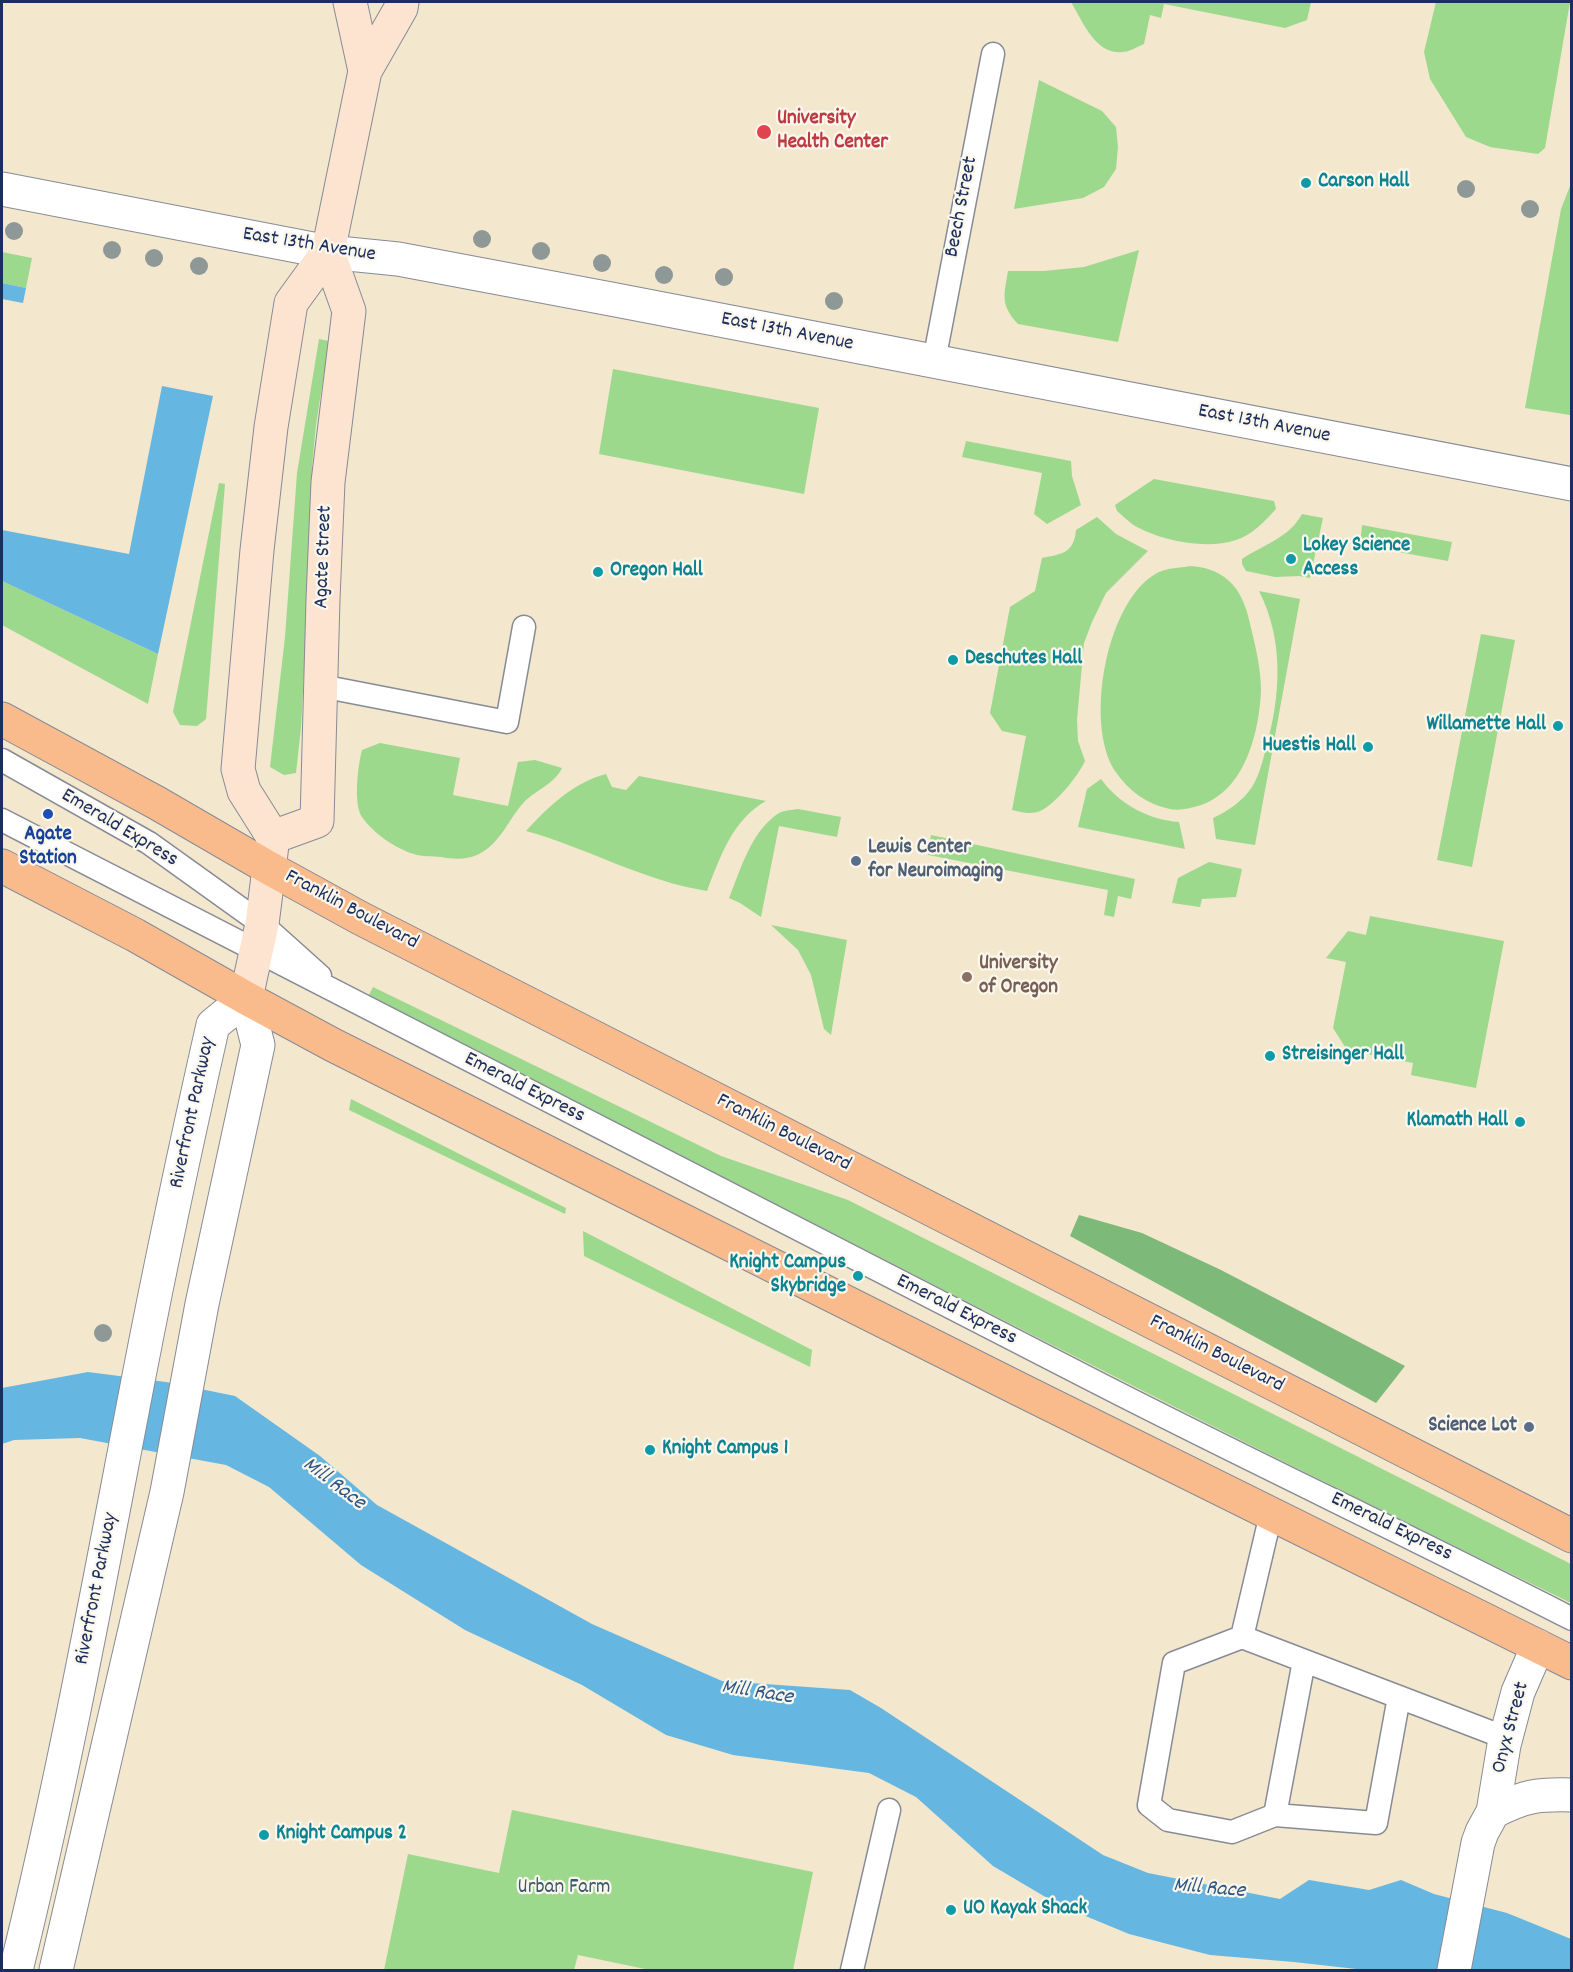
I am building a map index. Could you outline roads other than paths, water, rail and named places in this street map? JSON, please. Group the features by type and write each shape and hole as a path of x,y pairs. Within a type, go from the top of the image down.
{"main road":[{"name":"Franklin Boulevard","path":"2,719 157,803 271,853 360,918 1572,1536"},
{"path":"2,866 135,935 344,1050 1572,1663"}],"street":[{"path":"350,2 364,71"},
{"path":"246,998 260,939 271,853 244,790 238,769 255,572 271,427 291,303 328,252 364,71 401,8 402,2"},
{"name":"East 13th Avenue","path":"2,189 328,252 398,259 1572,484"},
{"name":"Agate Street","path":"271,853 318,821 322,599 328,482 349,311 328,252"},
{"name":"Riverfront Parkway","path":"16,1971 38,1882 92,1623 138,1381 213,1025 246,998 258,1045 204,1293 172,1469 56,1971"},
{"name":"Onyx Street","path":"1454,1971 1478,1843 1493,1812 1506,1738 1518,1692 1538,1646"},
{"name":"Onyx Street","path":"1493,1812 1516,1800 1541,1794 1572,1795"}],"lane":[{"name":"Beech Street","path":"934,361 993,54"},
{"path":"321,686 507,722 524,627"},
{"name":"Emerald Express","path":"2,760 149,843 260,939 344,996 1090,1380 1572,1619"},
{"name":"Emerald Express","path":"2,820 260,939"},
{"path":"1242,1637 1271,1514"},
{"path":"1399,1697 1376,1823 1275,1815 1232,1832 1168,1820 1149,1805 1174,1663 1242,1637 1304,1661 1399,1697 1506,1738"},
{"path":"1275,1815 1304,1661"},
{"path":"852,1971 889,1810"}],"water":[{"path":"2,283 26,288 23,303 2,299"},
{"path":"162,386 213,396 158,654 2,581 2,530 129,554"},
{"name":"Mill Race","path":"88,1372 166,1382 235,1396 320,1456 377,1505 592,1624 722,1681 850,1690 881,1708 1103,1855 1148,1873 1280,1899 1309,1880 1369,1890 1401,1880 1434,1894 1507,1913 1571,1939 1571,1970 1365,1970 1210,1955 1129,1934 1059,1905 993,1866 916,1797 869,1773 733,1755 666,1735 582,1685 465,1630 361,1565 269,1487 226,1465 80,1438 14,1440 2,1444 2,1388"}],"place":[{"name":"University Health Center","path":"764,132"},
{"name":"Carson Hall","path":"1306,183"},
{"name":"Lokey Science Access","path":"1291,559"},
{"name":"Oregon Hall","path":"598,572"},
{"name":"Deschutes Hall","path":"953,660"},
{"name":"Willamette Hall","path":"1558,726"},
{"name":"Huestis Hall","path":"1368,747"},
{"name":"Agate Station","path":"48,814"},
{"name":"Lewis Center for Neuroimaging","path":"856,861"},
{"name":"University of Oregon","path":"967,977"},
{"name":"Streisinger Hall","path":"1270,1056"},
{"name":"Klamath Hall","path":"1520,1122"},
{"name":"Knight Campus Skybridge","path":"858,1276"},
{"name":"Science Lot","path":"1529,1427"},
{"name":"Knight Campus 1","path":"650,1450"},
{"name":"Knight Campus 2","path":"264,1835"},
{"name":"UO Kayak Shack","path":"951,1910"}],"park label":[{"name":"Urban Farm","path":"564,1889"}]}
